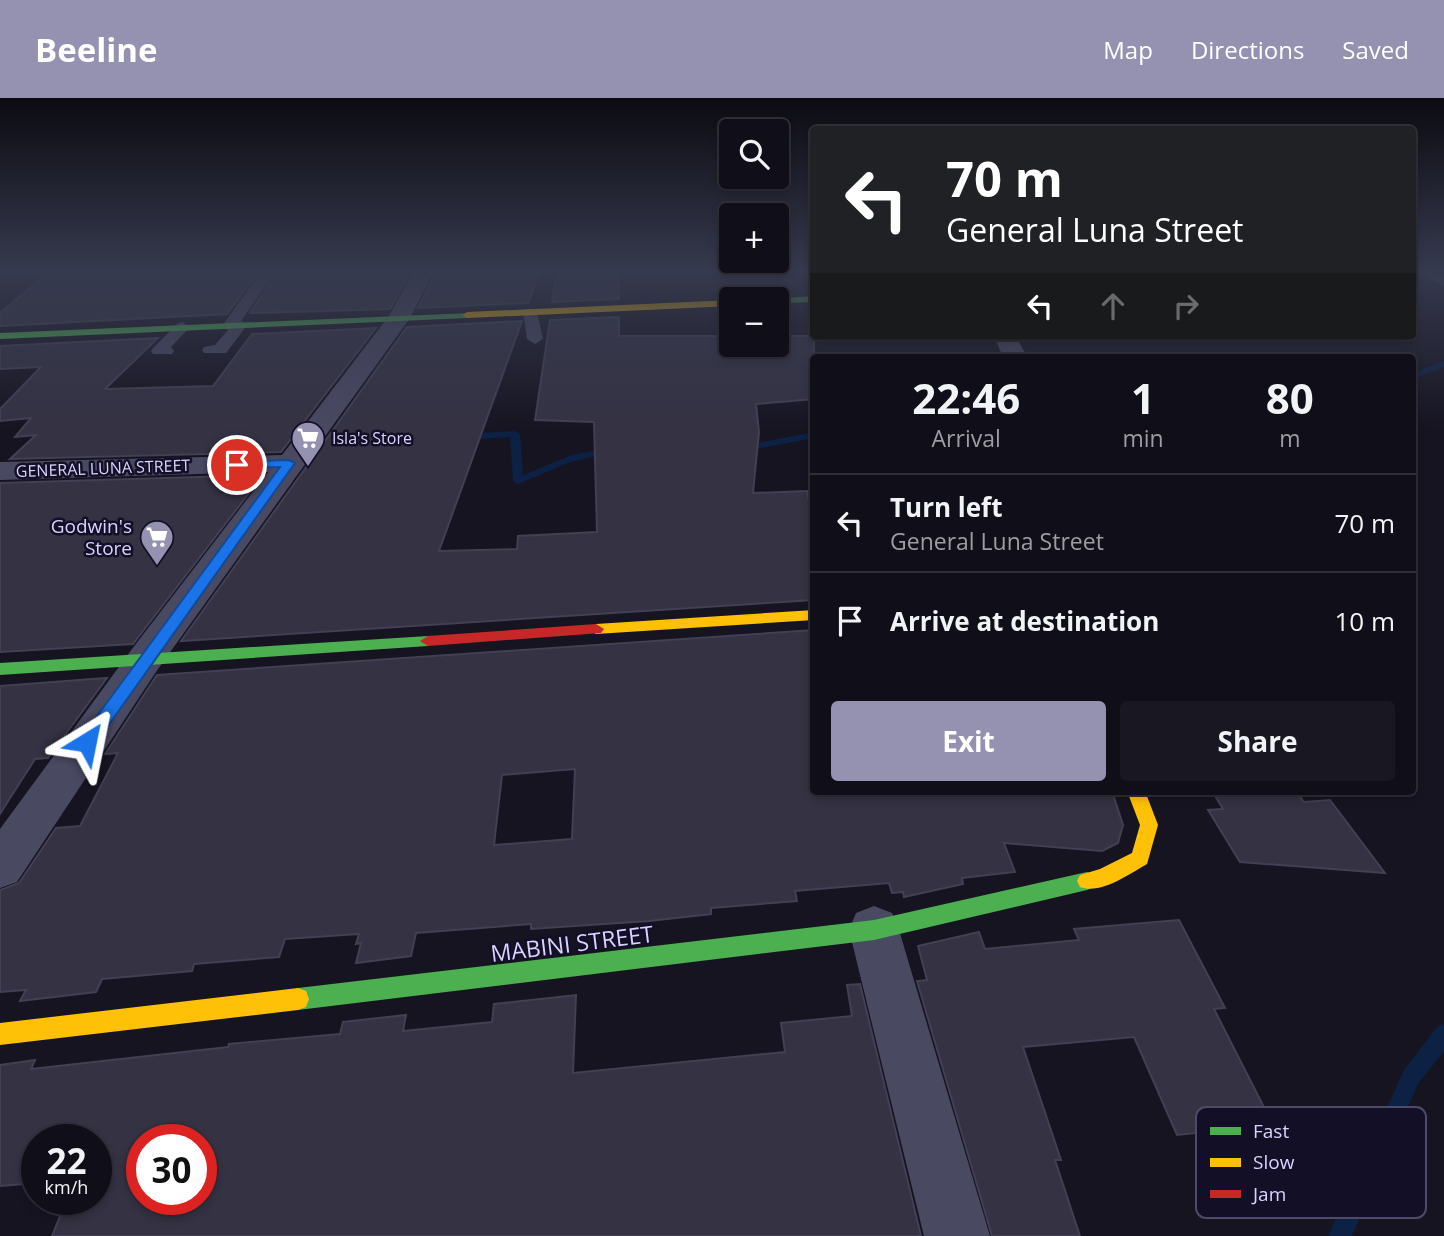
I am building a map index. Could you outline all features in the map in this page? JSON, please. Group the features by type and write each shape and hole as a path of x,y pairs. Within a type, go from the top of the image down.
{"street":[{"path":"0,336 274,324"},
{"path":"0,867 145,659 394,324"},
{"name":"GENERAL LUNA STREET","path":"0,471 289,463"},
{"path":"0,669 810,615"},
{"name":"MABINI STREET","path":"0,1034 874,930 1104,877 1140,858 1149,825 1138,795"},
{"path":"874,930 957,1236"}],"lane":[{"path":"533,324 536,339"},
{"path":"210,350 220,350 235,326"},
{"path":"166,351 159,351 182,327"}],"building":[{"path":"0,324 36,324 0,326"},
{"path":"521,324 439,551 517,549 518,536 597,532 594,422 535,420 549,324 619,324 619,336 719,336 719,357 789,357 789,336 810,336 810,340 814,340 814,354 810,354 810,399 756,404 759,432 753,493 807,491 810,501 810,600 181,641 407,327"},
{"path":"376,328 281,452 10,459 36,435 15,437 31,418 0,421 0,409 41,367 0,369 0,346 158,338 105,389 213,386 252,334"},
{"path":"263,475 133,644 0,652 0,483"},
{"path":"810,630 810,795 1113,795 1123,825 1118,843 1102,851 1004,843 1015,872 962,878 963,884 904,897 903,892 892,893 889,883 795,891 797,901 711,908 711,914 649,921 531,929 531,924 416,933 411,956 356,963 361,943 356,944 359,934 285,939 279,957 194,964 192,971 102,979 96,992 20,1001 26,990 0,992 0,890 19,883 56,828 80,826 118,753 105,754 157,675","holes":["575,769 572,839 494,845 502,775"]},
{"path":"107,678 48,758 35,759 0,814 0,686"},
{"path":"1214,795 1299,795 1304,802 1330,800 1385,873 1240,862 1208,810 1223,809"},
{"path":"1179,920 1225,1008 1214,1009 1264,1107 1196,1107 1196,1133 1177,1135 1134,1037 1023,1047 1061,1160 1055,1160 1080,1236 992,1236 917,981 927,980 918,946 979,932 985,949 1079,940 1074,929"},
{"path":"860,984 921,1236 52,1236 61,1215 112,1215 112,1124 21,1124 21,1184 0,1186 0,1065 35,1060 31,1069 228,1047 229,1044 340,1034 343,1022 406,1015 403,1031 492,1022 494,1004 576,995 573,1073 785,1052 781,1023 852,1016 847,985"}],"waterway":[{"path":"1416,374 1444,364"},
{"path":"463,437 515,434 518,481 576,457 613,450"},
{"path":"741,449 810,436"},
{"path":"1398,1107 1411,1077 1444,1034"},
{"path":"1340,1236 1348,1218"}],"traffic: fast":[{"path":"0,336 264,324"},
{"path":"0,669 428,641"},
{"path":"298,999 874,930 1087,881"}],"traffic: slow":[{"path":"596,629 810,615"},
{"path":"1087,881 1104,877 1140,858 1149,825 1138,795"},
{"path":"0,1034 298,999"}],"traffic: jam":[{"path":"428,641 596,629"}],"place":[{"name":"Isla's Store","path":"308,468"},
{"name":"Godwin's Store","path":"157,567"}],"route":[{"path":"87,742 289,463 237,465"}]}
